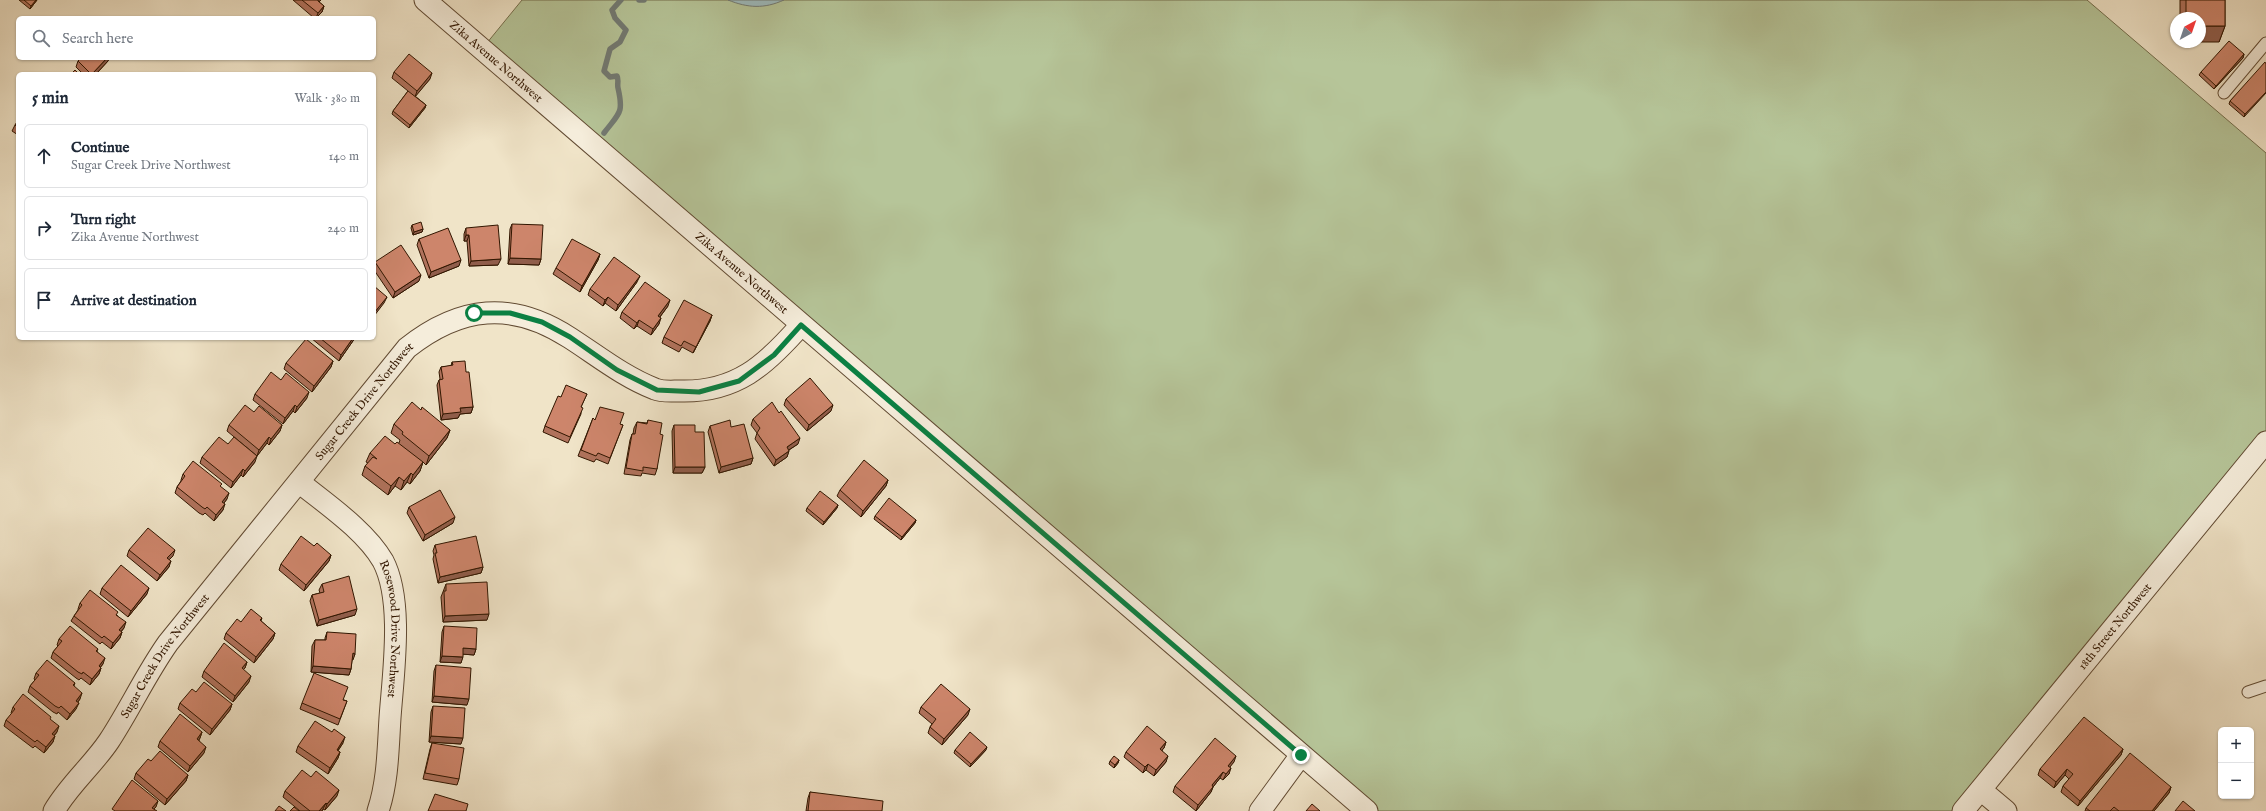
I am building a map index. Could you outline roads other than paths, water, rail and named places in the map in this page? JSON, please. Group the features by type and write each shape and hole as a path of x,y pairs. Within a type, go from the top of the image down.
{"street":[{"name":"Zika Avenue Northwest","path":"425,0 1367,811"},
{"name":"Sugar Creek Drive Northwest","path":"54,811 62,798 109,742 150,667 168,643 407,348 440,325 474,313 510,313 542,322 570,337 617,370 657,390 699,392 739,381 774,355 801,325"},
{"name":"18th Street Northwest","path":"1963,811 2266,442"},
{"name":"Rosewood Drive Northwest","path":"299,482 358,531 383,561 394,596 395,639 386,779 378,811"},
{"path":"1260,811 1301,755"},
{"path":"1981,790 2006,811"}],"lane":[{"path":"2224,93 2266,43"},
{"path":"2248,692 2266,686"}],"water":[{"path":"728,0 784,0 770,5 749,6"}],"waterway":[{"path":"604,133 617,117 620,108 617,76 610,77 604,71 610,49 620,42 626,30 615,18 612,10 621,0"},
{"path":"639,0 644,0"}]}
